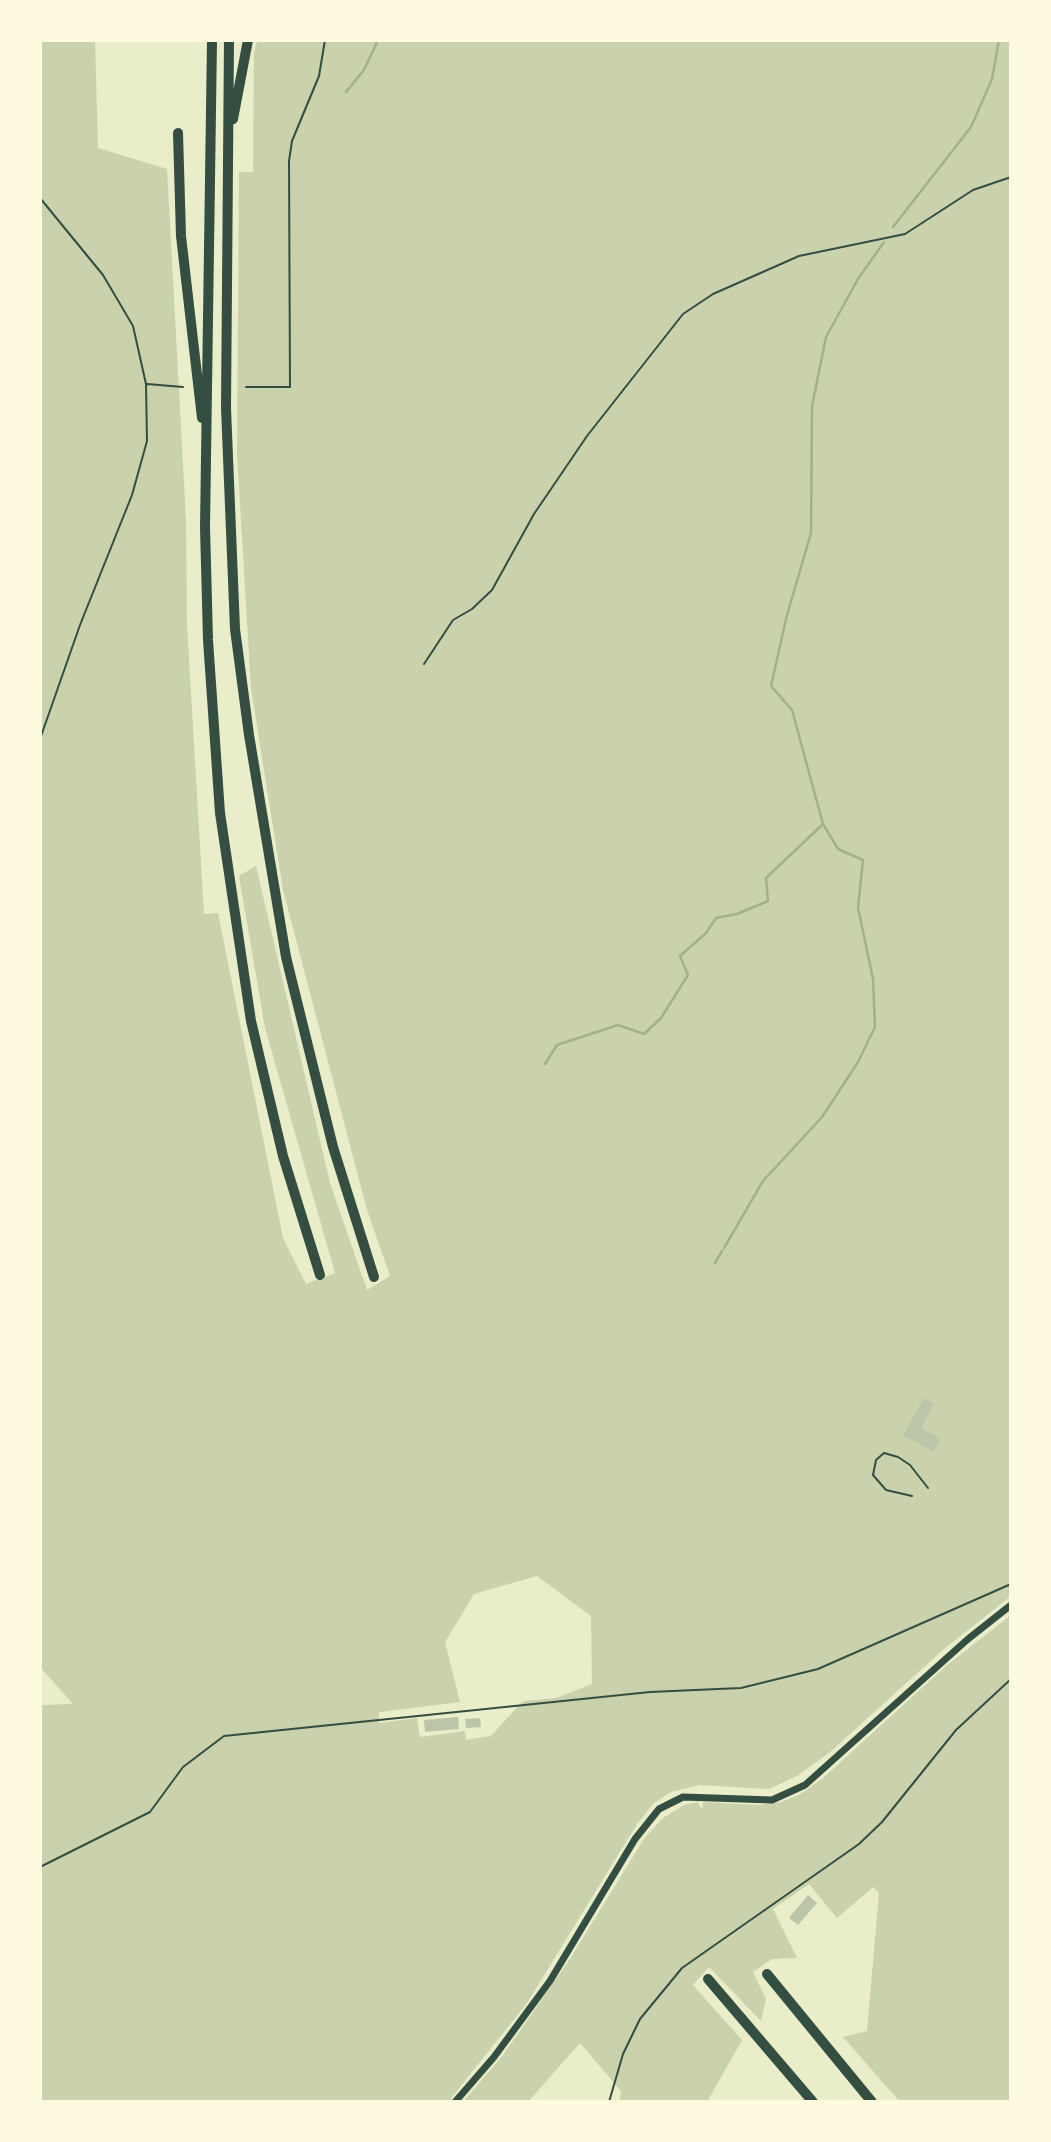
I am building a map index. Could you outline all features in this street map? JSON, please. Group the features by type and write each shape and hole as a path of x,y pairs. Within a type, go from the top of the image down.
{"highway":[{"path":"212,40 206,448 208,640 220,813 228,881 265,1088 320,1275"},
{"path":"229,40 226,408 235,629 249,736 286,957 330,1135 374,1277"},
{"path":"228,142 248,40"},
{"path":"178,133 178,183 188,317 206,448"},
{"path":"767,1974 872,2102"},
{"path":"708,1979 813,2102"}],"main road":[{"path":"455,2102 494,2057 550,1981 635,1839 659,1809 683,1797 772,1800 796,1790 838,1758 968,1639 1011,1605"}],"path":[{"path":"247,387 290,387 291,147 315,89 326,40"},
{"path":"425,664 453,620 492,590 534,514 587,436 682,314 713,294 799,256 905,234 973,190 1011,177"},
{"path":"40,198 91,260 125,309 138,346 146,384 147,441 144,458 40,738"},
{"path":"146,384 183,387"},
{"path":"912,1496 886,1490 873,1475 876,1460 884,1453 898,1457 910,1465 928,1488"},
{"path":"40,1867 150,1812 183,1767 224,1737 650,1692 741,1688 818,1669 1011,1584"},
{"path":"609,2102 623,2054 640,2019 681,1968 859,1844 883,1822 956,1730 1011,1679"}],"green space":[{"path":"40,40 95,40 98,148 167,169 186,520 187,625 204,914 218,913 283,1238 306,1284 335,1273 265,1028 239,876 256,866 330,1183 367,1290 390,1276 367,1210 283,890 251,688 237,454 239,172 253,172 254,55 257,40 1011,40 1011,1596 944,1649 829,1753 797,1776 769,1789 699,1785 671,1792 654,1803 637,1824 527,2003 448,2102 40,2102 40,1705 73,1704 40,1667","holes":["537,1576 591,1616 592,1684 556,1698 523,1701 491,1736 466,1740 465,1731 420,1737 417,1718 379,1723 379,1712 460,1702 445,1642 474,1594"]},
{"path":"1011,1615 1011,2102 900,2102 843,2037 867,2031 879,1893 873,1887 837,1918 809,1884 773,1909 797,1958 772,1959 753,1972 766,1999 761,2021 709,1967 693,1985 742,2040 707,2102 620,2102 621,2091 580,2043 528,2102 463,2102 503,2055 568,1962 644,1839 663,1818 684,1805 698,1802 702,1810 703,1802 758,1805 781,1802 799,1795 822,1779 946,1666"}],"building":[{"path":"924,1398 934,1404 921,1428 940,1439 933,1452 903,1435"},
{"path":"458,1717 459,1729 425,1732 424,1720"},
{"path":"480,1718 481,1727 466,1728 465,1719"},
{"path":"808,1895 817,1903 798,1925 789,1918"}],"waterway":[{"path":"346,92 364,70 378,40"},
{"path":"893,227 971,127 992,79 999,40"},
{"path":"724,1248 763,1181 822,1117 858,1062 875,1027 873,979 858,908 863,860 838,849 823,824 792,710 771,686 787,615 811,533 812,406 826,337 858,279 884,242"},
{"path":"545,1064 557,1045 618,1025 644,1034 661,1018 688,975 680,956 706,933 716,918 737,914 768,901 766,878 822,825"},
{"path":"715,1263 722,1251"}]}
